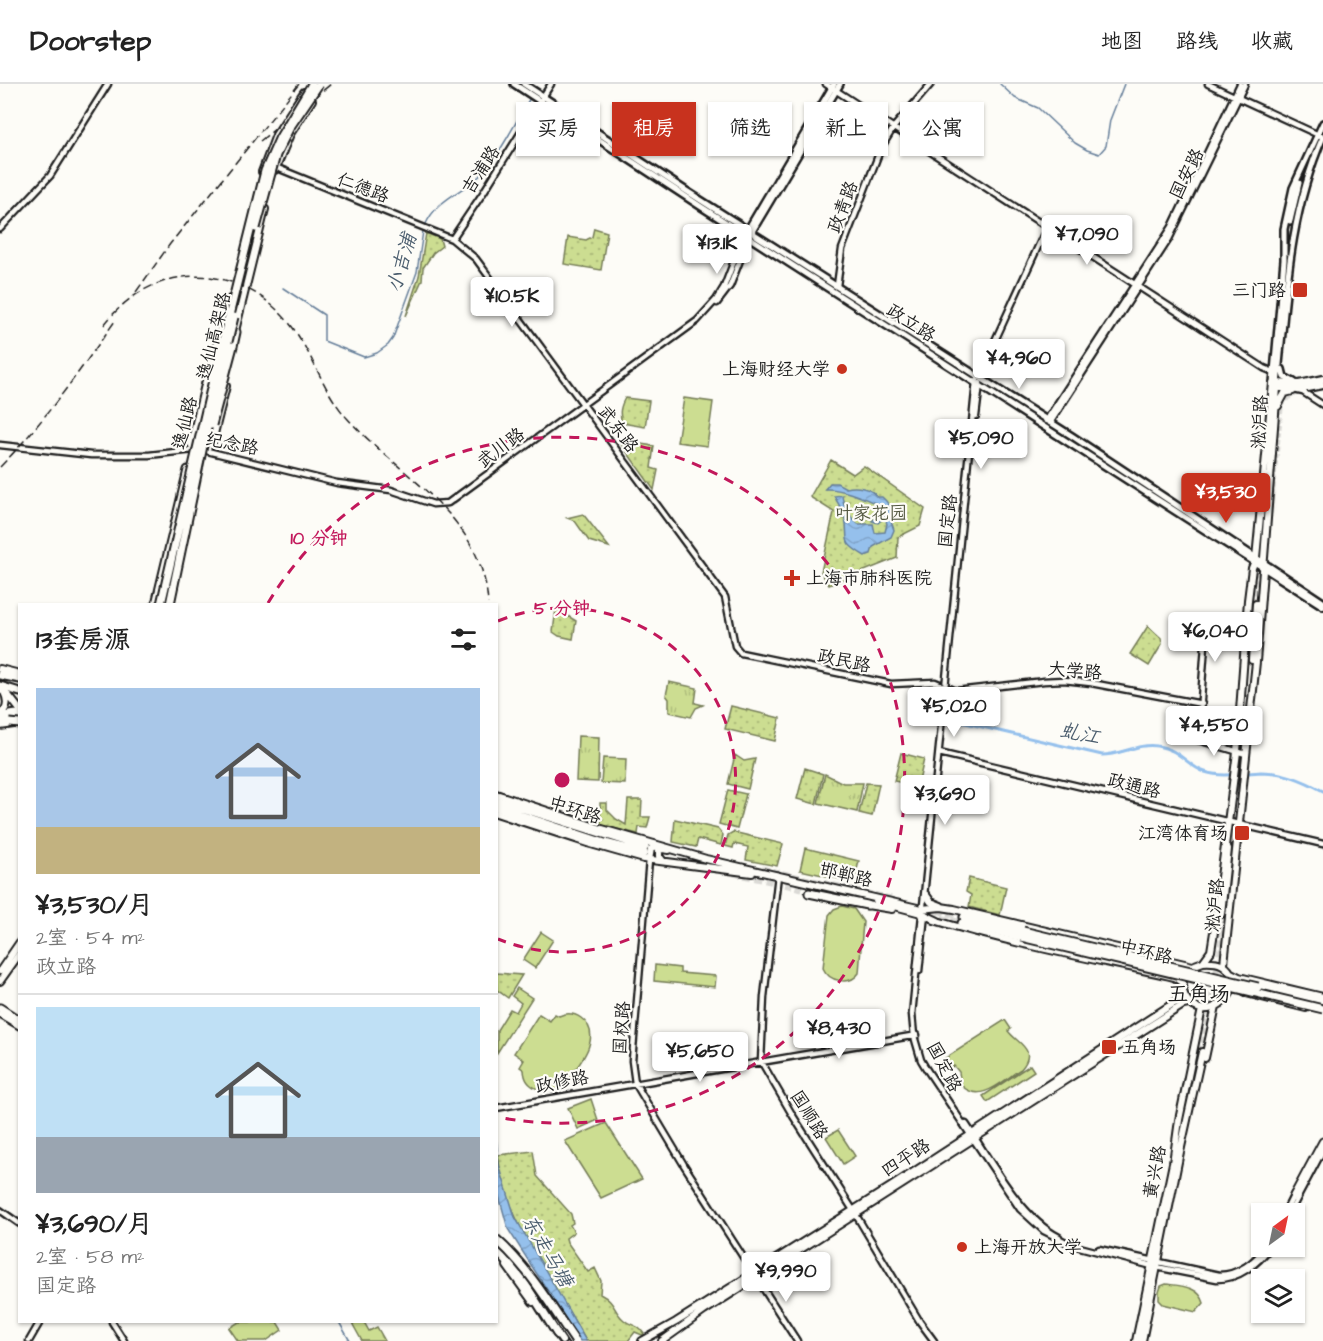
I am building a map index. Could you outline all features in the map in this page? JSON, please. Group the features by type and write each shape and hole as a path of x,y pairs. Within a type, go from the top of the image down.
{"highway":[{"name":"逸仙高架路","path":"165,603 180,524 265,171 280,137 311,84"},
{"name":"逸仙高架路","path":"165,603 178,560 270,173 287,133 321,84"},
{"path":"165,603 185,484 221,328"},
{"path":"206,435 212,426 236,332"},
{"path":"188,470 199,449"},
{"path":"180,524 185,484"},
{"path":"0,673 18,677"},
{"path":"1,688 18,687"},
{"path":"1,688 18,692"},
{"path":"2,721 18,718"},
{"name":"中环路","path":"498,801 646,853"},
{"name":"中环路","path":"498,808 605,843 646,853"},
{"path":"809,893 867,905"},
{"name":"中环路","path":"963,920 1258,990 1323,1010"},
{"path":"1258,990 1277,999 1323,1010"},
{"name":"中环路","path":"1258,990 1323,999"},
{"path":"0,1006 18,1020"},
{"path":"0,1013 18,1021"},
{"path":"1294,1196 1321,1150 1323,1142"},
{"path":"498,1240 527,1271 575,1341"},
{"path":"498,1246 523,1272 571,1341"},
{"path":"498,1252 513,1267 557,1334"}],"main road":[{"path":"311,84 280,128 264,163 233,289 217,336 191,444 199,449 212,442 237,341 236,332 244,292 276,167 290,134 321,84"},
{"name":"政立路","path":"514,84 540,97 1323,604"},
{"name":"政立路","path":"524,84 529,91"},
{"path":"748,233 832,86 840,84"},
{"name":"淞沪路","path":"1224,964 1253,678 1259,563 1284,260 1284,229 1293,188 1307,166 1321,136 1323,123"},
{"path":"1292,221 1307,166"},
{"name":"淞沪路","path":"1276,373 1282,353 1291,249 1307,166"},
{"name":"政立路","path":"748,233 837,286 978,382 1116,464 1259,563"},
{"path":"233,289 239,287 244,292"},
{"path":"1282,353 1284,377 1306,386"},
{"path":"1276,412 1285,393 1323,379"},
{"path":"1275,386 1288,389 1306,386"},
{"path":"1275,386 1319,386"},
{"name":"淞沪路","path":"1203,962 1211,951 1237,752 1248,600 1259,563 1276,412 1275,386"},
{"name":"逸仙路","path":"165,603 199,449"},
{"name":"逸仙路","path":"165,603 199,449"},
{"path":"1242,698 1254,604 1253,678"},
{"path":"1,688 18,715"},
{"path":"1,688 7,705 2,721 18,718"},
{"name":"邯郸路","path":"498,795 701,858 923,913 938,921 963,929 1096,962 1174,977 1182,983"},
{"name":"邯郸路","path":"498,814 591,844 646,853 665,862 778,876"},
{"path":"1221,914 1229,842 1228,822"},
{"path":"646,853 655,846 682,852"},
{"path":"665,862 658,854 663,848 701,858"},
{"path":"926,895 933,903 947,908"},
{"name":"邯郸路","path":"867,905 923,913 947,908 1193,966"},
{"path":"0,971 18,945"},
{"path":"0,981 18,956"},
{"path":"1277,999 1242,992 1231,993 1216,1006 1202,1009 1189,1004 1183,994 1182,983 1186,973 1193,966 1203,962 1224,964 1239,977 1323,999"},
{"path":"1231,972 1234,980 1231,993"},
{"path":"1242,992 1323,1010"},
{"name":"四平路","path":"973,1137 1177,1002 1183,994"},
{"name":"四平路","path":"642,1341 678,1325 1183,1005 1189,1004"},
{"name":"黄兴路","path":"1175,1164 1190,1127 1216,1006"},
{"name":"黄兴路","path":"1136,1341 1175,1164 1179,1120 1202,1009"},
{"path":"1175,1164 1200,1052"},
{"path":"498,1240 525,1272 571,1341"},
{"path":"498,1257 511,1271 562,1341"},
{"name":"黄兴路","path":"1142,1341 1154,1264"},
{"path":"649,1341 678,1325"},
{"path":"657,1341 678,1325"},
{"name":"四平路","path":"662,1341 678,1325"}],"street":[{"path":"0,229 2,223 50,176 108,84"},
{"name":"吉浦路","path":"452,239 540,97 551,84"},
{"name":"政青路","path":"837,286 842,249 881,148 894,127 931,84"},
{"path":"1208,84 1321,136"},
{"name":"国安路","path":"1048,422 1178,224 1240,84"},
{"name":"国安路","path":"1236,97 1245,84"},
{"path":"832,86 1264,368 1276,373"},
{"name":"仁德路","path":"264,163 452,239"},
{"name":"国定路","path":"923,913 978,382 1047,227"},
{"name":"武川路","path":"433,504 444,504 454,500 697,321 716,300 724,287 748,233"},
{"name":"武东路","path":"452,239 476,259 725,597 737,650"},
{"path":"1315,400 1312,394 1319,386"},
{"path":"1288,389 1298,390 1323,405"},
{"name":"纪念路","path":"0,444 91,455 149,455 199,449 337,483 391,490 433,504"},
{"path":"1209,620 1198,740 1246,754"},
{"name":"政民路","path":"737,650 746,655 876,682 891,684 935,682 946,687"},
{"name":"大学路","path":"946,687 954,691 962,691 998,685 1064,680 1202,704"},
{"name":"国定路","path":"940,754 912,1014 915,1035 930,1071 1023,1207 1056,1235 1075,1243 1154,1264 1224,1279 1253,1266 1260,1257"},
{"name":"政通路","path":"940,754 1170,810 1323,844"},
{"name":"国权路","path":"646,853 632,1061 635,1083 684,1165 797,1341"},
{"path":"761,1061 764,997 778,876"},
{"name":"政修路","path":"498,1108 915,1035"},
{"name":"国顺路","path":"761,1061 920,1322 934,1341"},
{"path":"1291,1203 1295,1190 1323,1135"},
{"path":"1293,1203 1321,1150"},
{"path":"0,1210 18,1223"},
{"path":"29,1341 39,1323"},
{"path":"113,1323 124,1341"}],"green space":[{"path":"594,228 607,232 601,270 564,264 568,237 586,240 592,237"},
{"path":"426,233 440,239 442,246 433,253 423,268 422,280 406,316 419,276"},
{"path":"625,398 649,401 645,427 622,423 620,410"},
{"path":"684,398 713,402 707,446 677,442"},
{"path":"619,441 654,446 651,468 658,470 654,490"},
{"name":"叶家花园","path":"831,460 853,474 864,466 925,509 920,526 898,537 897,558 829,585 821,572 834,512 810,497"},
{"path":"583,514 609,547 589,541 575,521 567,518"},
{"path":"556,609 576,621 573,639 553,632"},
{"path":"1148,626 1161,638 1162,644 1149,666 1130,654"},
{"path":"669,682 697,688 695,703 703,705 696,708 691,717 669,712 669,699 666,695"},
{"path":"731,706 780,718 775,741 725,729"},
{"path":"578,736 599,737 598,782 576,781"},
{"path":"901,753 924,759 918,786 894,781"},
{"path":"735,755 744,761 755,759 748,789 728,784"},
{"path":"603,758 626,759 625,784 601,783"},
{"path":"805,768 823,774 816,804 797,799"},
{"path":"825,774 843,783 863,783 857,812 818,803"},
{"path":"866,783 879,784 872,816 859,813"},
{"path":"728,790 746,794 737,829 719,824"},
{"path":"628,800 642,800 641,817 650,817 647,828 639,827 638,834 601,825 600,803 607,803 607,810 626,825"},
{"path":"675,819 718,829 723,835 721,845 698,839 696,847 673,842"},
{"path":"733,832 783,844 777,866 746,860 748,847 734,844 733,848 725,846 728,835"},
{"path":"805,848 859,861 854,882 800,870"},
{"path":"969,878 1006,887 1000,915 969,907 971,895 966,892"},
{"path":"842,906 854,909 863,922 859,973 845,981 830,977 823,968 829,915 834,909"},
{"path":"541,932 553,940 535,968 523,960"},
{"path":"655,965 680,968 680,973 716,976 715,987 654,981"},
{"path":"498,973 522,975 508,998 498,991"},
{"path":"517,988 532,998 498,1051 498,1028 510,1009 516,1012 521,1003 512,996"},
{"path":"539,1014 550,1021 555,1014 559,1016 576,1015 588,1026 591,1034 590,1044 580,1063 562,1088 556,1090 537,1089 532,1086 520,1067 524,1060 514,1053"},
{"path":"1005,1020 1011,1029 1008,1031 1025,1047 1028,1056 1026,1062 1021,1069 991,1089 976,1093 968,1091 961,1085 959,1072 954,1066 950,1068 944,1059"},
{"path":"1030,1065 1034,1071 987,1102 983,1096"},
{"path":"591,1099 598,1120 578,1129 568,1108"},
{"path":"606,1123 642,1179 601,1198 565,1141"},
{"path":"838,1130 855,1156 843,1164 826,1137"},
{"path":"533,1151 537,1176 571,1214 573,1223 570,1225 574,1232 566,1238 567,1242 588,1272 595,1268 601,1281 600,1294 612,1303 624,1320 639,1328 644,1334 635,1332 628,1341 586,1341 520,1228 502,1180 498,1155"},
{"path":"1166,1284 1194,1290 1202,1297 1204,1303 1196,1312 1163,1304 1159,1300 1159,1292 1161,1286"},
{"path":"237,1323 278,1323 282,1330 266,1341 238,1341 229,1328"},
{"path":"352,1323 365,1323 369,1331 377,1327 385,1341 362,1341"}],"water":[{"path":"830,483 837,483 846,488 859,487 871,491 877,497 882,497 898,517 891,521 894,530 891,537 873,547 871,554 865,556 849,544 844,516 834,496 842,495 845,507 852,518 858,524 873,524 875,533 885,532 887,524 885,517 878,523 872,521 883,511 883,507 847,492 825,489"},
{"name":"东走马塘","path":"498,1156 515,1217 586,1341 580,1341 508,1229 498,1193"}],"waterway":[{"path":"1000,84 1015,98 1038,108 1075,143 1099,154 1106,146 1110,120 1124,84"},
{"name":"小吉浦","path":"425,226 443,202 475,180 489,166 530,98"},
{"name":"小吉浦","path":"283,288 324,315 324,341 364,357 377,353 393,338 417,272 423,231"},
{"name":"虬江","path":"931,715 1102,755 1143,746 1157,746 1172,750 1193,766 1212,774 1278,773 1301,780 1323,791"},
{"path":"340,1323 350,1341"}],"tunnel":[{"path":"1286,243 1290,221"},
{"path":"1289,251 1294,222"},
{"path":"1272,496 1281,409 1280,386"},
{"path":"1280,407 1287,398 1299,391"},
{"path":"1252,603 1257,559"},
{"path":"1202,1052 1220,951 1235,836"},
{"path":"762,869 891,899"},
{"path":"734,873 820,892"},
{"path":"928,908 964,917"},
{"path":"931,916 962,923"}],"railway":[{"path":"136,292 170,244 299,84"},
{"path":"260,141 331,84"},
{"path":"104,325 125,303 148,288 173,279 199,276 225,280 250,290 273,306 293,328 331,397 347,418 368,440 436,500 455,522 471,546 483,573 488,603"},
{"path":"0,467 46,415 115,321"}],"place":[{"name":"三门路","path":"1300,290"},
{"name":"上海财经大学","path":"842,369"},
{"name":"上海市肺科医院","path":"792,578"},
{"name":"江湾体育场","path":"1242,833"},
{"name":"五角场","path":"1109,1047"},
{"name":"上海开放大学","path":"962,1247"}],"district":[{"name":"五角场","path":"1199,994"}]}
